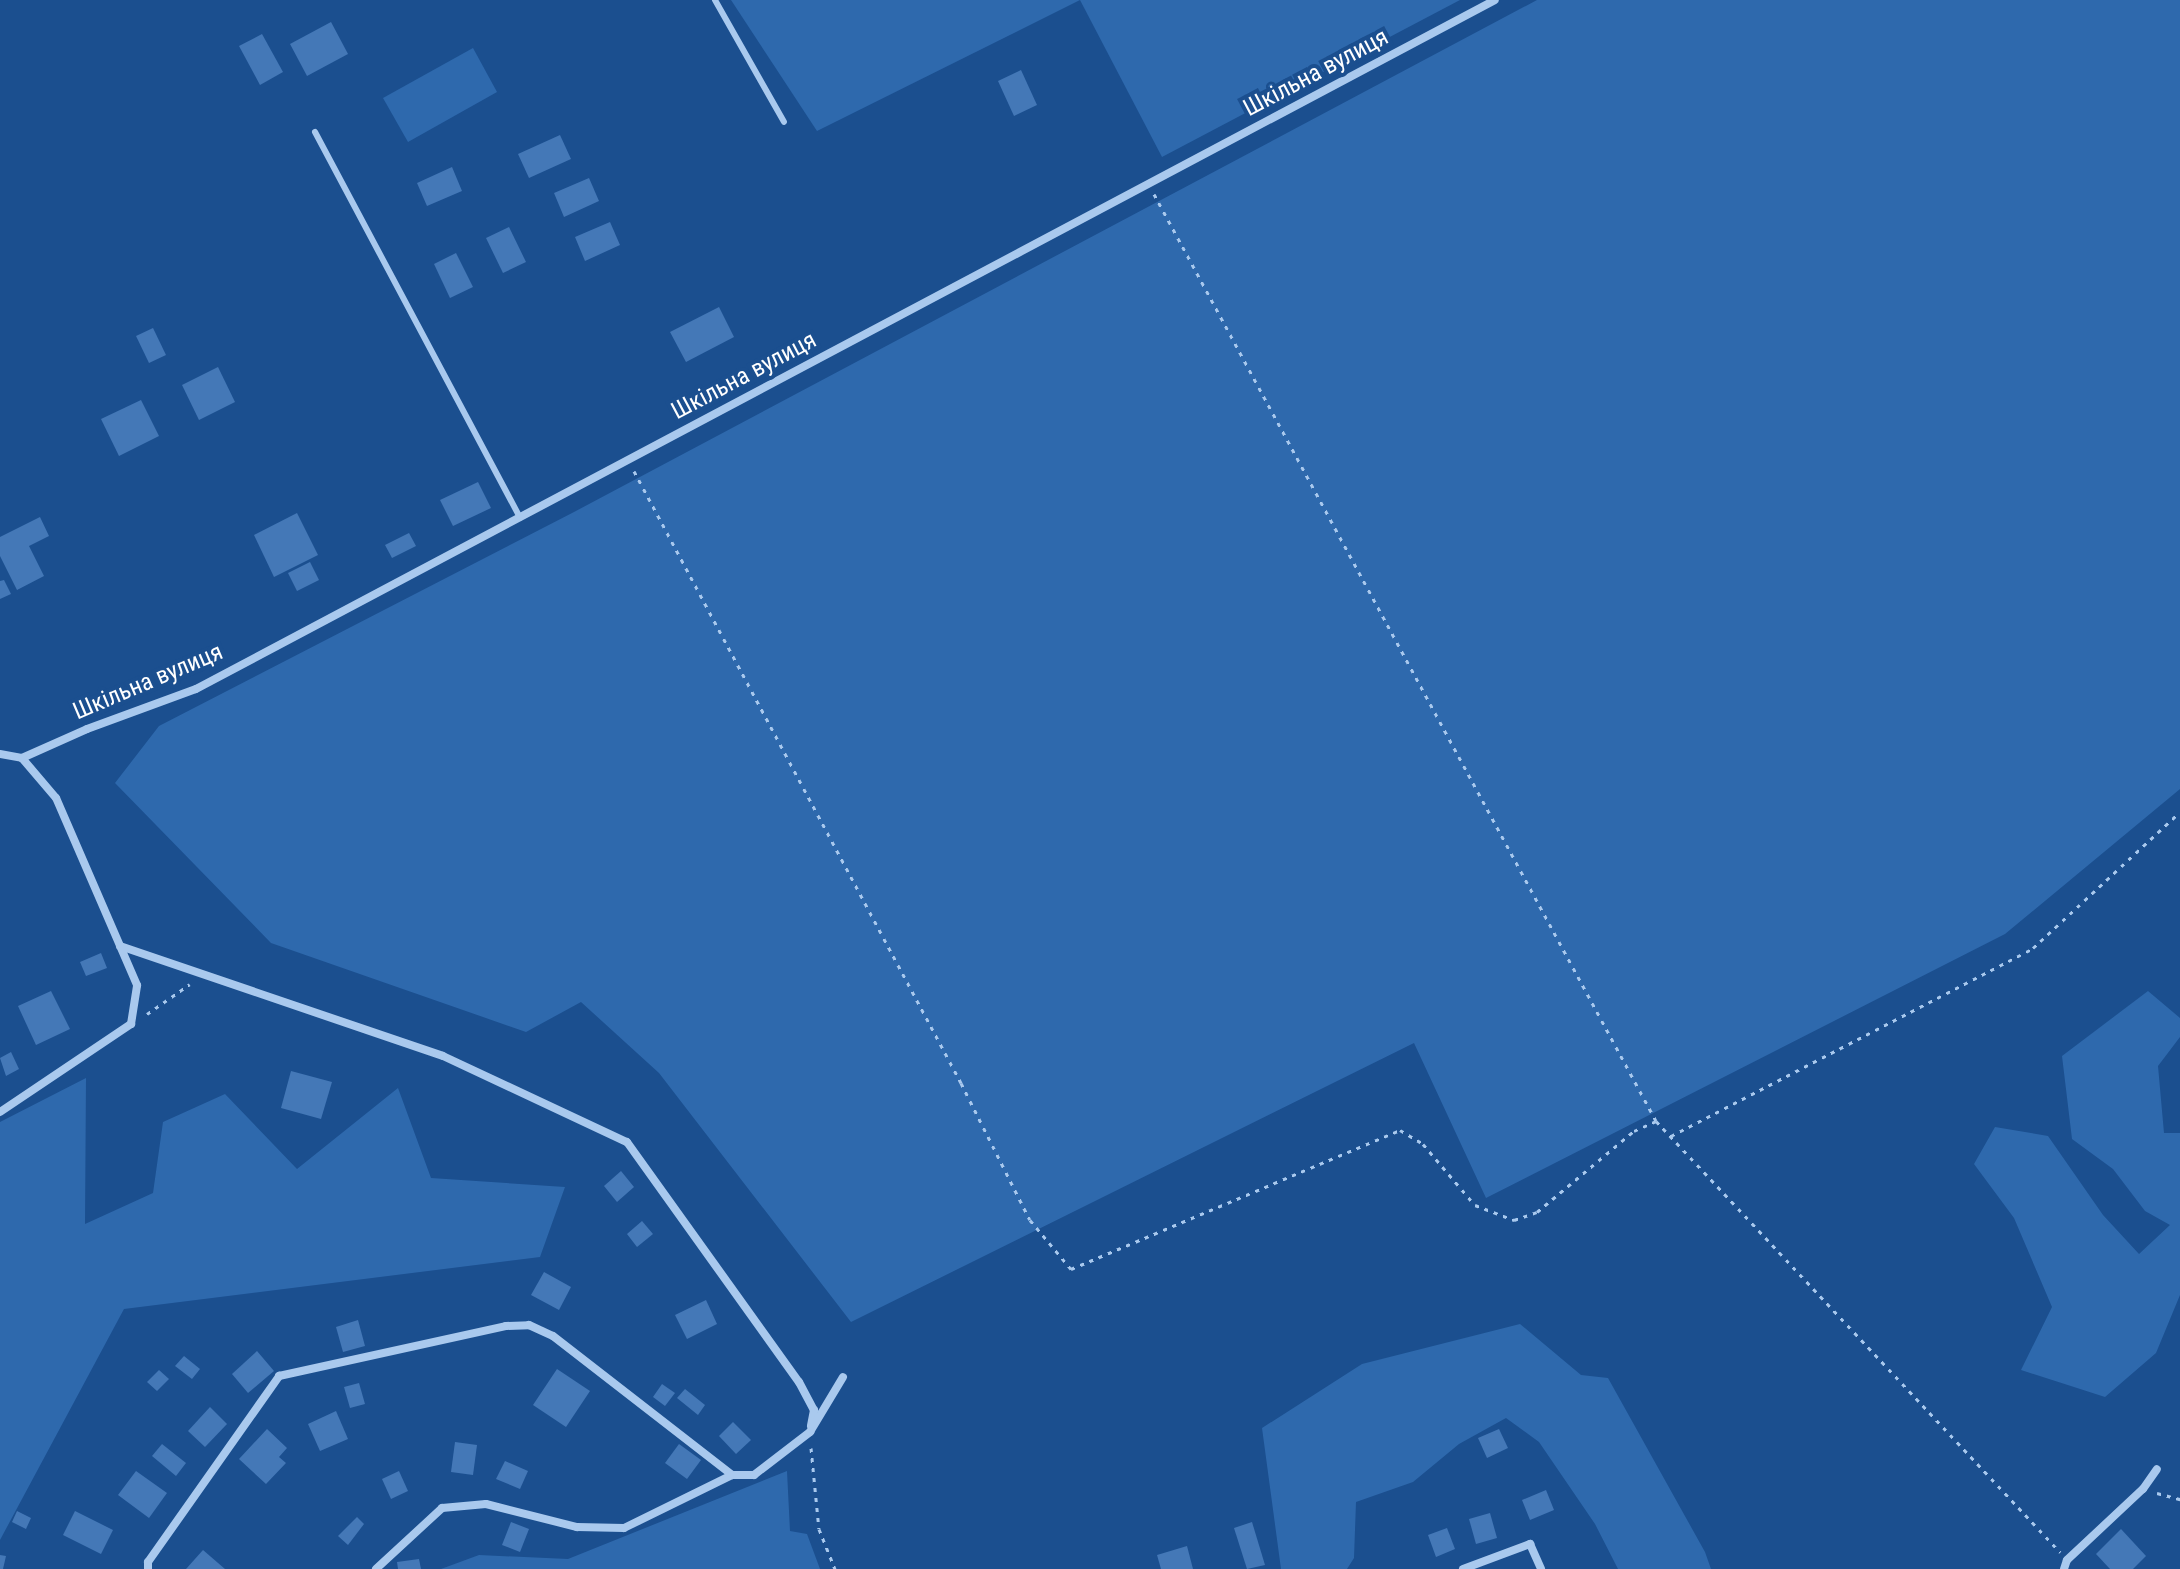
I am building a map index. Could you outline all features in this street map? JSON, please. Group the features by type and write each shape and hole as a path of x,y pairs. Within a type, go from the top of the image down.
{"street":[{"name":"Шкільна вулиця","path":"22,758 87,729 196,689 1495,0"},
{"path":"0,754 22,758 56,798 137,985 131,1024 0,1112"},
{"path":"120,946 443,1056 627,1142 799,1382 814,1410 810,1432"},
{"path":"148,1569 148,1562 279,1376 506,1326 529,1325 553,1336 732,1475"},
{"path":"376,1569 442,1508 486,1504 577,1527 624,1528 732,1475 754,1475 810,1432 843,1377"},
{"path":"2065,1564 2143,1489 2157,1469"},
{"path":"1463,1569 1530,1544 1541,1569"}],"lane":[{"path":"715,0 784,122"},
{"path":"315,132 520,518"}],"path":[{"path":"1149,184 1656,1121 2065,1564"},
{"path":"628,461 961,1083 1030,1220 1071,1269 1400,1130 1423,1144 1475,1205 1514,1220 1537,1212 1634,1131 1656,1121"},
{"path":"1671,1136 2033,948 2180,812"},
{"path":"131,1024 203,976"},
{"path":"810,1432 819,1529 835,1569"},
{"path":"2143,1489 2180,1499"}],"shaded area":[{"path":"731,0 1080,0 817,131"},
{"path":"1080,0 1460,0 1162,157"},
{"path":"1537,0 2180,0 2180,789 2005,934 1486,1198 1414,1043 851,1322 659,1073 581,1002 526,1032 271,943 115,783 159,726 574,512"},
{"path":"473,48 497,92 408,142 383,98"},
{"path":"2148,991 2180,1018 2180,1037 2158,1066 2164,1133 2180,1133 2180,1295 2156,1353 2105,1397 2021,1370 2052,1307 2014,1218 1974,1164 1995,1127 2048,1136 2103,1215 2139,1254 2170,1225 2145,1211 2113,1169 2072,1139 2062,1056"},
{"path":"86,1078 85,1224 153,1193 163,1122 225,1094 297,1169 398,1088 431,1178 565,1187 540,1257 124,1309 0,1540 0,1122"},
{"path":"1520,1324 1581,1375 1608,1378 1705,1552 1711,1569 1618,1569 1595,1524 1539,1442 1506,1418 1459,1444 1413,1482 1356,1502 1354,1558 1347,1569 1281,1569 1262,1428 1362,1364"},
{"path":"787,1471 790,1531 807,1534 820,1569 441,1569 479,1555 568,1559"}],"building":[{"path":"331,22 348,54 307,76 290,44"},
{"path":"262,34 283,72 260,85 239,46"},
{"path":"1021,70 1037,105 1014,116 998,81"},
{"path":"560,135 571,159 529,178 518,154"},
{"path":"452,167 462,191 427,206 417,183"},
{"path":"589,178 599,201 564,217 554,193"},
{"path":"610,222 620,245 585,261 575,237"},
{"path":"509,227 526,262 503,273 486,238"},
{"path":"456,253 473,287 450,298 434,264"},
{"path":"719,307 734,337 686,362 670,332"},
{"path":"153,328 166,355 149,363 136,336"},
{"path":"218,367 235,402 199,420 182,385"},
{"path":"141,400 159,436 119,456 101,419"},
{"path":"478,482 491,508 453,526 440,500"},
{"path":"297,513 318,555 274,577 254,535"},
{"path":"40,517 49,536 29,546 44,576 17,590 0,556 0,537"},
{"path":"409,533 416,546 392,558 385,545"},
{"path":"310,562 319,580 297,591 288,573"},
{"path":"4,580 11,594 0,599 0,581"},
{"path":"101,953 107,968 86,976 80,962"},
{"path":"51,991 70,1029 36,1045 18,1006"},
{"path":"11,1052 19,1069 6,1076 0,1058"},
{"path":"291,1071 332,1082 321,1119 281,1108"},
{"path":"621,1171 634,1187 617,1202 604,1186"},
{"path":"642,1221 653,1234 637,1247 627,1234"},
{"path":"544,1272 571,1287 559,1310 531,1295"},
{"path":"706,1300 717,1324 687,1339 675,1315"},
{"path":"358,1320 365,1346 343,1352 336,1327"},
{"path":"257,1351 274,1371 248,1393 232,1374"},
{"path":"184,1356 200,1369 192,1379 175,1366"},
{"path":"557,1369 590,1391 566,1427 533,1405"},
{"path":"159,1370 169,1379 157,1391 147,1382"},
{"path":"359,1383 365,1404 350,1408 344,1387"},
{"path":"662,1384 675,1393 665,1406 653,1397"},
{"path":"685,1389 705,1405 698,1415 677,1398"},
{"path":"210,1407 227,1424 205,1447 188,1431"},
{"path":"336,1411 348,1439 320,1451 308,1424"},
{"path":"733,1422 751,1440 736,1454 719,1436"},
{"path":"267,1429 287,1448 279,1457 286,1463 266,1484 239,1459"},
{"path":"1499,1429 1508,1448 1487,1458 1478,1438"},
{"path":"455,1442 477,1445 473,1475 451,1472"},
{"path":"162,1444 186,1463 176,1476 152,1456"},
{"path":"679,1444 701,1460 687,1479 665,1463"},
{"path":"505,1461 528,1471 520,1489 496,1479"},
{"path":"136,1471 167,1493 149,1518 118,1495"},
{"path":"399,1471 408,1491 391,1499 382,1479"},
{"path":"1546,1490 1554,1510 1530,1520 1522,1500"},
{"path":"17,1511 31,1518 26,1529 12,1522"},
{"path":"75,1511 113,1530 101,1554 63,1535"},
{"path":"1490,1513 1497,1538 1476,1544 1469,1519"},
{"path":"357,1517 364,1524 348,1545 338,1536"},
{"path":"511,1522 529,1529 520,1552 502,1545"},
{"path":"1252,1522 1265,1565 1247,1569 1234,1528"},
{"path":"1447,1528 1455,1549 1436,1557 1428,1535"},
{"path":"2121,1529 2146,1556 2133,1569 2110,1569 2096,1554"},
{"path":"1187,1546 1193,1569 1161,1569 1157,1555"},
{"path":"203,1550 225,1569 186,1569"},
{"path":"0,1555 6,1556 3,1569 0,1569"},
{"path":"419,1559 421,1569 398,1569 397,1562"}]}
